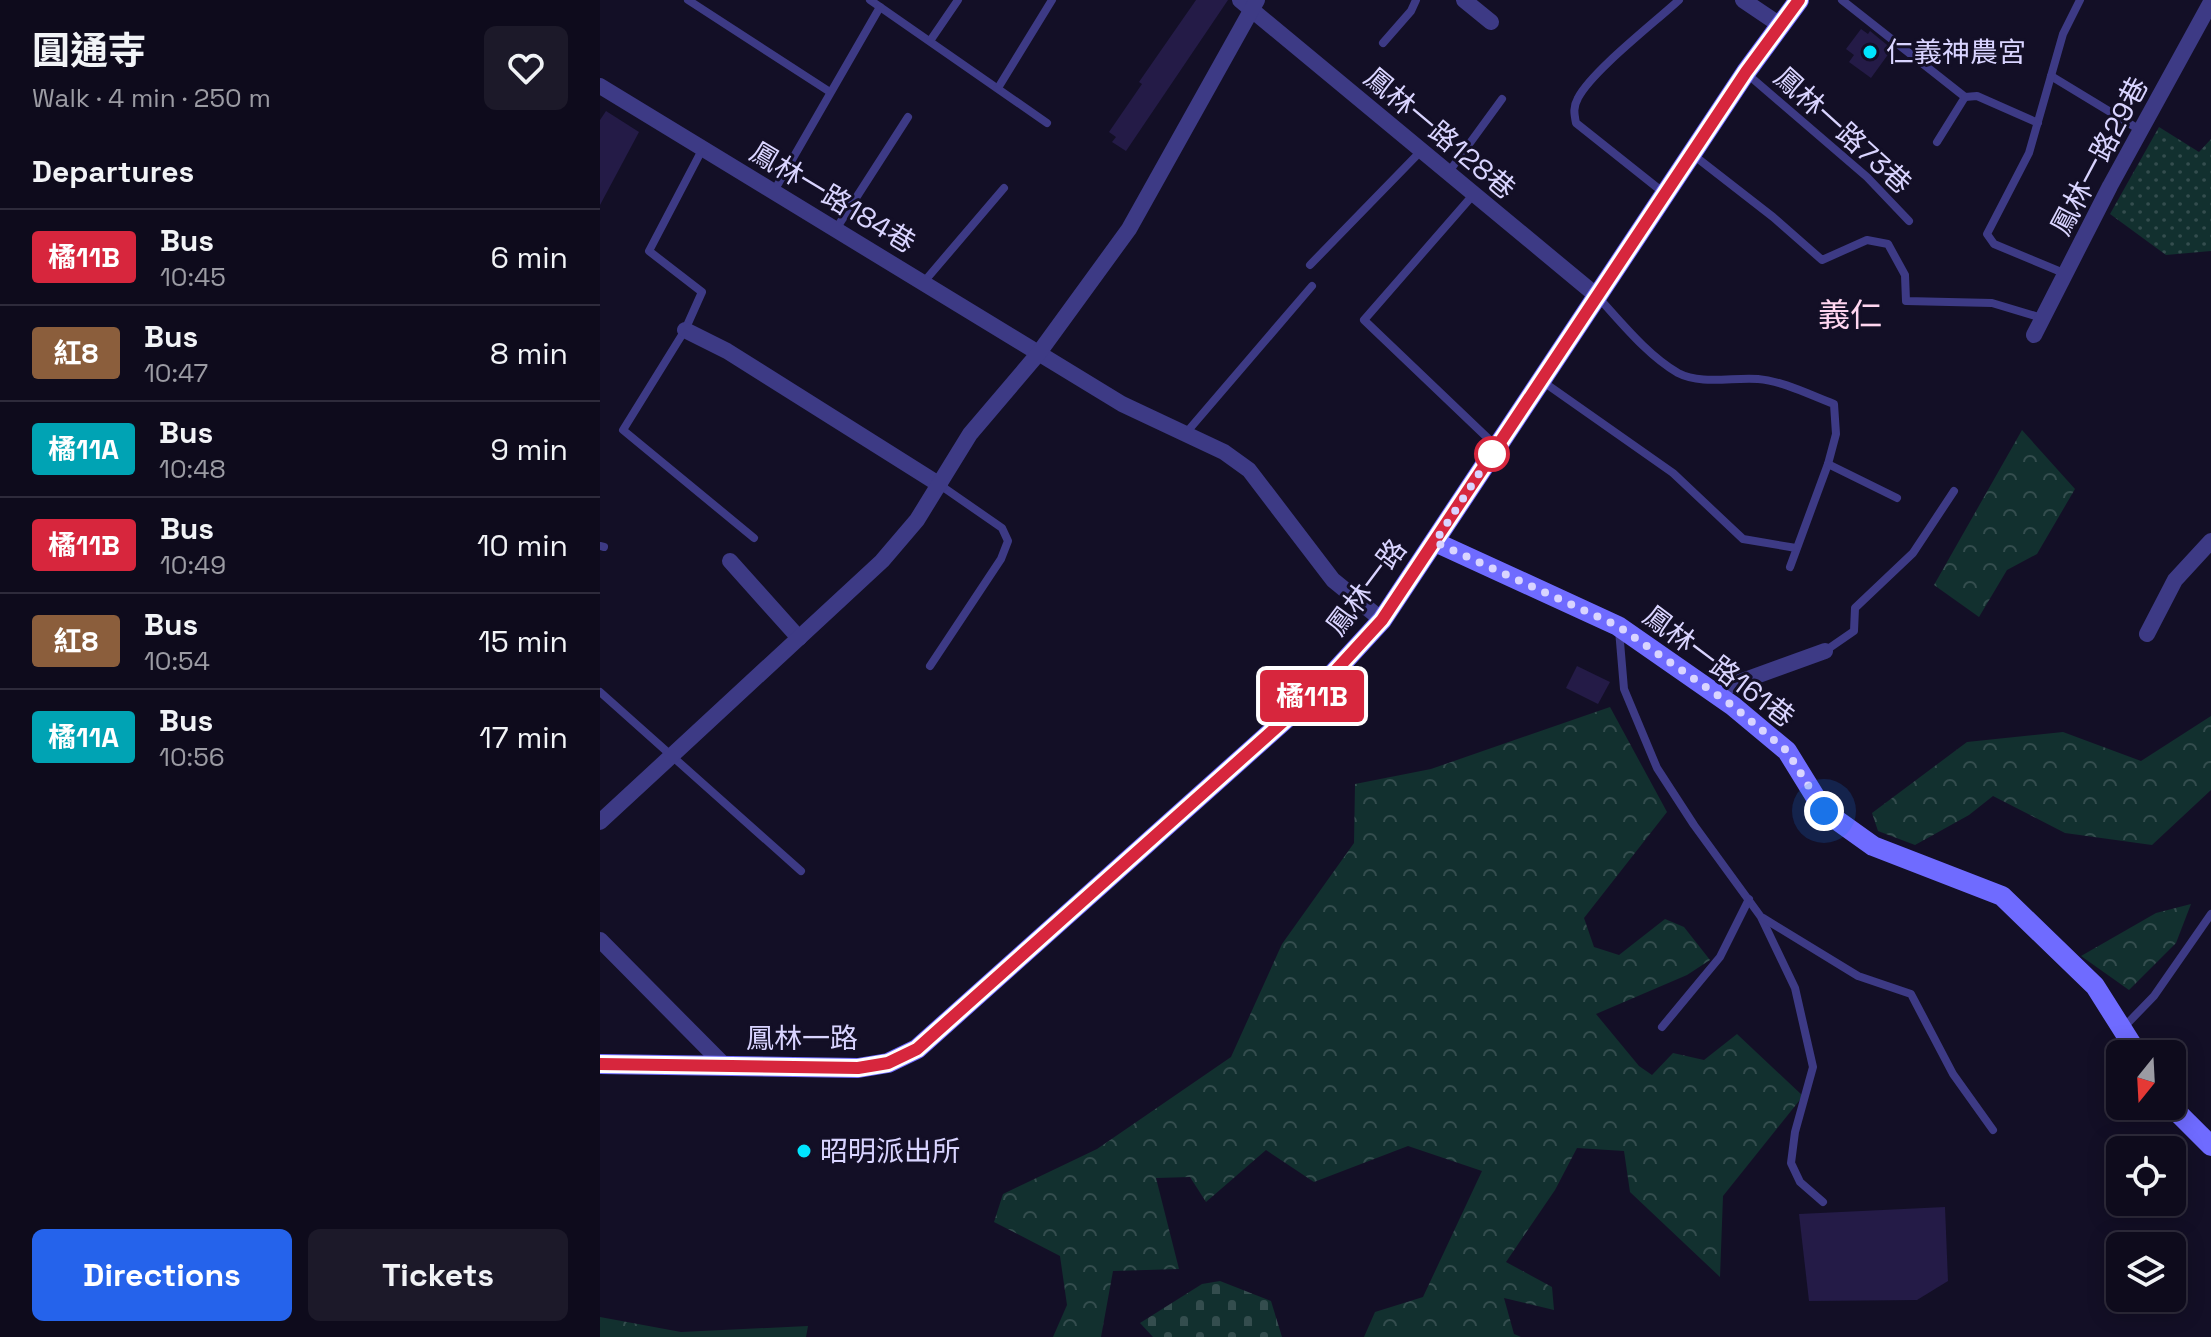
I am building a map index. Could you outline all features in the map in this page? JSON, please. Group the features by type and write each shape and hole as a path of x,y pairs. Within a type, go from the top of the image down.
{"street":[{"path":"1464,0 1491,22"},
{"path":"1743,0 1780,25"},
{"name":"鳳林一路","path":"600,1064 858,1068 888,1063 917,1049 1316,692 1382,620 1746,72 1799,0"},
{"path":"600,822 882,561 917,520 970,434 1038,354 1129,229 1249,2"},
{"name":"鳳林一路128巷","path":"1249,2 1420,152 1597,296"},
{"name":"鳳林一路29巷","path":"2034,335 2211,2"},
{"name":"鳳林一路184巷","path":"600,86 1122,404 1224,452 1249,470 1333,580 1382,620"},
{"path":"685,330 727,351 940,485"},
{"path":"2147,634 2175,580 2211,541"},
{"name":"鳳林一路161巷","path":"1435,542 1618,626 1712,692 1787,751 1824,811 1873,846 2002,896 2095,986 2130,1040"},
{"path":"730,561 799,638"},
{"path":"1712,692 1825,651"},
{"path":"600,940 726,1067"},
{"path":"2185,1120 2211,1146"}],"lane":[{"path":"688,0 830,92"},
{"path":"870,0 1047,123"},
{"path":"930,41 958,0"},
{"path":"998,88 1052,0"},
{"path":"1383,43 1411,11 1416,0"},
{"path":"1666,194 1576,123 1574,110 1578,98 1591,80 1679,0"},
{"path":"1842,0 1965,97 1977,96 2038,123"},
{"path":"2066,274 1994,244 1987,234 2029,153 2063,34 2080,0"},
{"path":"774,191 880,7"},
{"name":"鳳林一路73巷","path":"1746,72 1867,177 1909,221"},
{"path":"2051,76 2141,130"},
{"path":"1937,142 1965,97"},
{"path":"1447,174 1502,99"},
{"path":"836,229 908,117"},
{"path":"703,148 649,251 702,292 685,330 623,430 754,538"},
{"path":"1310,265 1420,152"},
{"path":"1692,153 1822,260 1867,240 1888,244 1905,275 1906,301 1992,303 2043,318"},
{"path":"923,283 1004,188"},
{"path":"1473,195 1364,320 1497,446"},
{"path":"1185,434 1312,286"},
{"path":"1597,296 1657,357 1680,374 1718,380 1759,379 1834,404 1836,434 1828,464 1790,567"},
{"path":"1541,381 1673,473 1743,539 1796,548"},
{"path":"1828,464 1897,498"},
{"path":"930,666 1001,559 1008,541 1002,528 940,485"},
{"path":"1825,651 1854,631 1855,608 1913,553 1954,491"},
{"name":"鳳林一路161巷","path":"1618,626 1624,689 1657,768 1761,917 1795,988 1813,1067 1795,1132 1791,1163 1800,1182 1823,1202"},
{"path":"601,695 801,871"},
{"path":"1662,1027 1720,957 1749,899"},
{"path":"2123,1029 2154,996 2211,914"},
{"path":"1761,917 1858,976 1911,994 1953,1074 1993,1130"}],"green space":[{"path":"2159,127 2199,152 2211,139 2211,251 2166,255 2110,214"},
{"path":"2022,430 2075,489 2037,554 2007,570 1979,617 1934,585"},
{"path":"1610,707 1667,812 1584,918 1594,947 1619,955 1665,919 1684,927 1710,960 1687,975 1596,1014 1639,1066 1652,1075 1673,1053 1704,1060 1737,1034 1803,1096 1723,1196 1720,1277 1630,1192 1624,1151 1577,1148 1555,1190 1506,1262 1552,1287 1554,1310 1504,1298 1514,1334 1521,1337 1364,1337 1375,1312 1423,1297 1482,1171 1408,1146 1314,1182 1266,1150 1206,1202 1190,1177 1156,1178 1179,1269 1113,1271 1101,1337 1053,1337 1067,1305 1060,1256 994,1222 1003,1194 1097,1149 1231,1057 1282,944 1354,843 1355,784 1431,769"},
{"path":"2211,716 2211,790 2152,845 2065,833 1993,796 1969,815 1915,845 1878,831 1872,813 1967,742 2063,732 2141,761"},
{"path":"2191,904 2176,943 2129,990 2081,956 2156,913"},
{"path":"1220,1281 1271,1301 1282,1337 1153,1337 1140,1323 1202,1284"},
{"path":"600,1317 681,1332 808,1326 806,1337 600,1337"}],"building":[{"path":"1196,0 1228,0 1126,151 1112,142 1116,137 1109,132 1142,84 1139,82"},
{"name":"仁義神農宮","path":"1861,29 1868,34 1870,31 1892,49 1871,78 1849,62 1854,55 1846,49"},
{"path":"606,111 639,132 600,205 600,120"},
{"path":"1577,666 1610,682 1598,704 1566,688"},
{"path":"1945,1207 1948,1281 1917,1300 1809,1301 1799,1214"}],"bus line":[{"name":"橘11B","path":"600,1064 858,1068 888,1063 917,1049 1316,692 1362,645 1382,620 1746,72 1799,0"}],"place":[{"name":"仁義神農宮","path":"1870,52"},
{"name":"昭明派出所","path":"804,1151"}],"district":[{"name":"義仁","path":"1850,315"}],"route":[{"path":"1492,454 1497,446 1435,542 1618,626 1733,706 1787,751 1824,811"}]}
